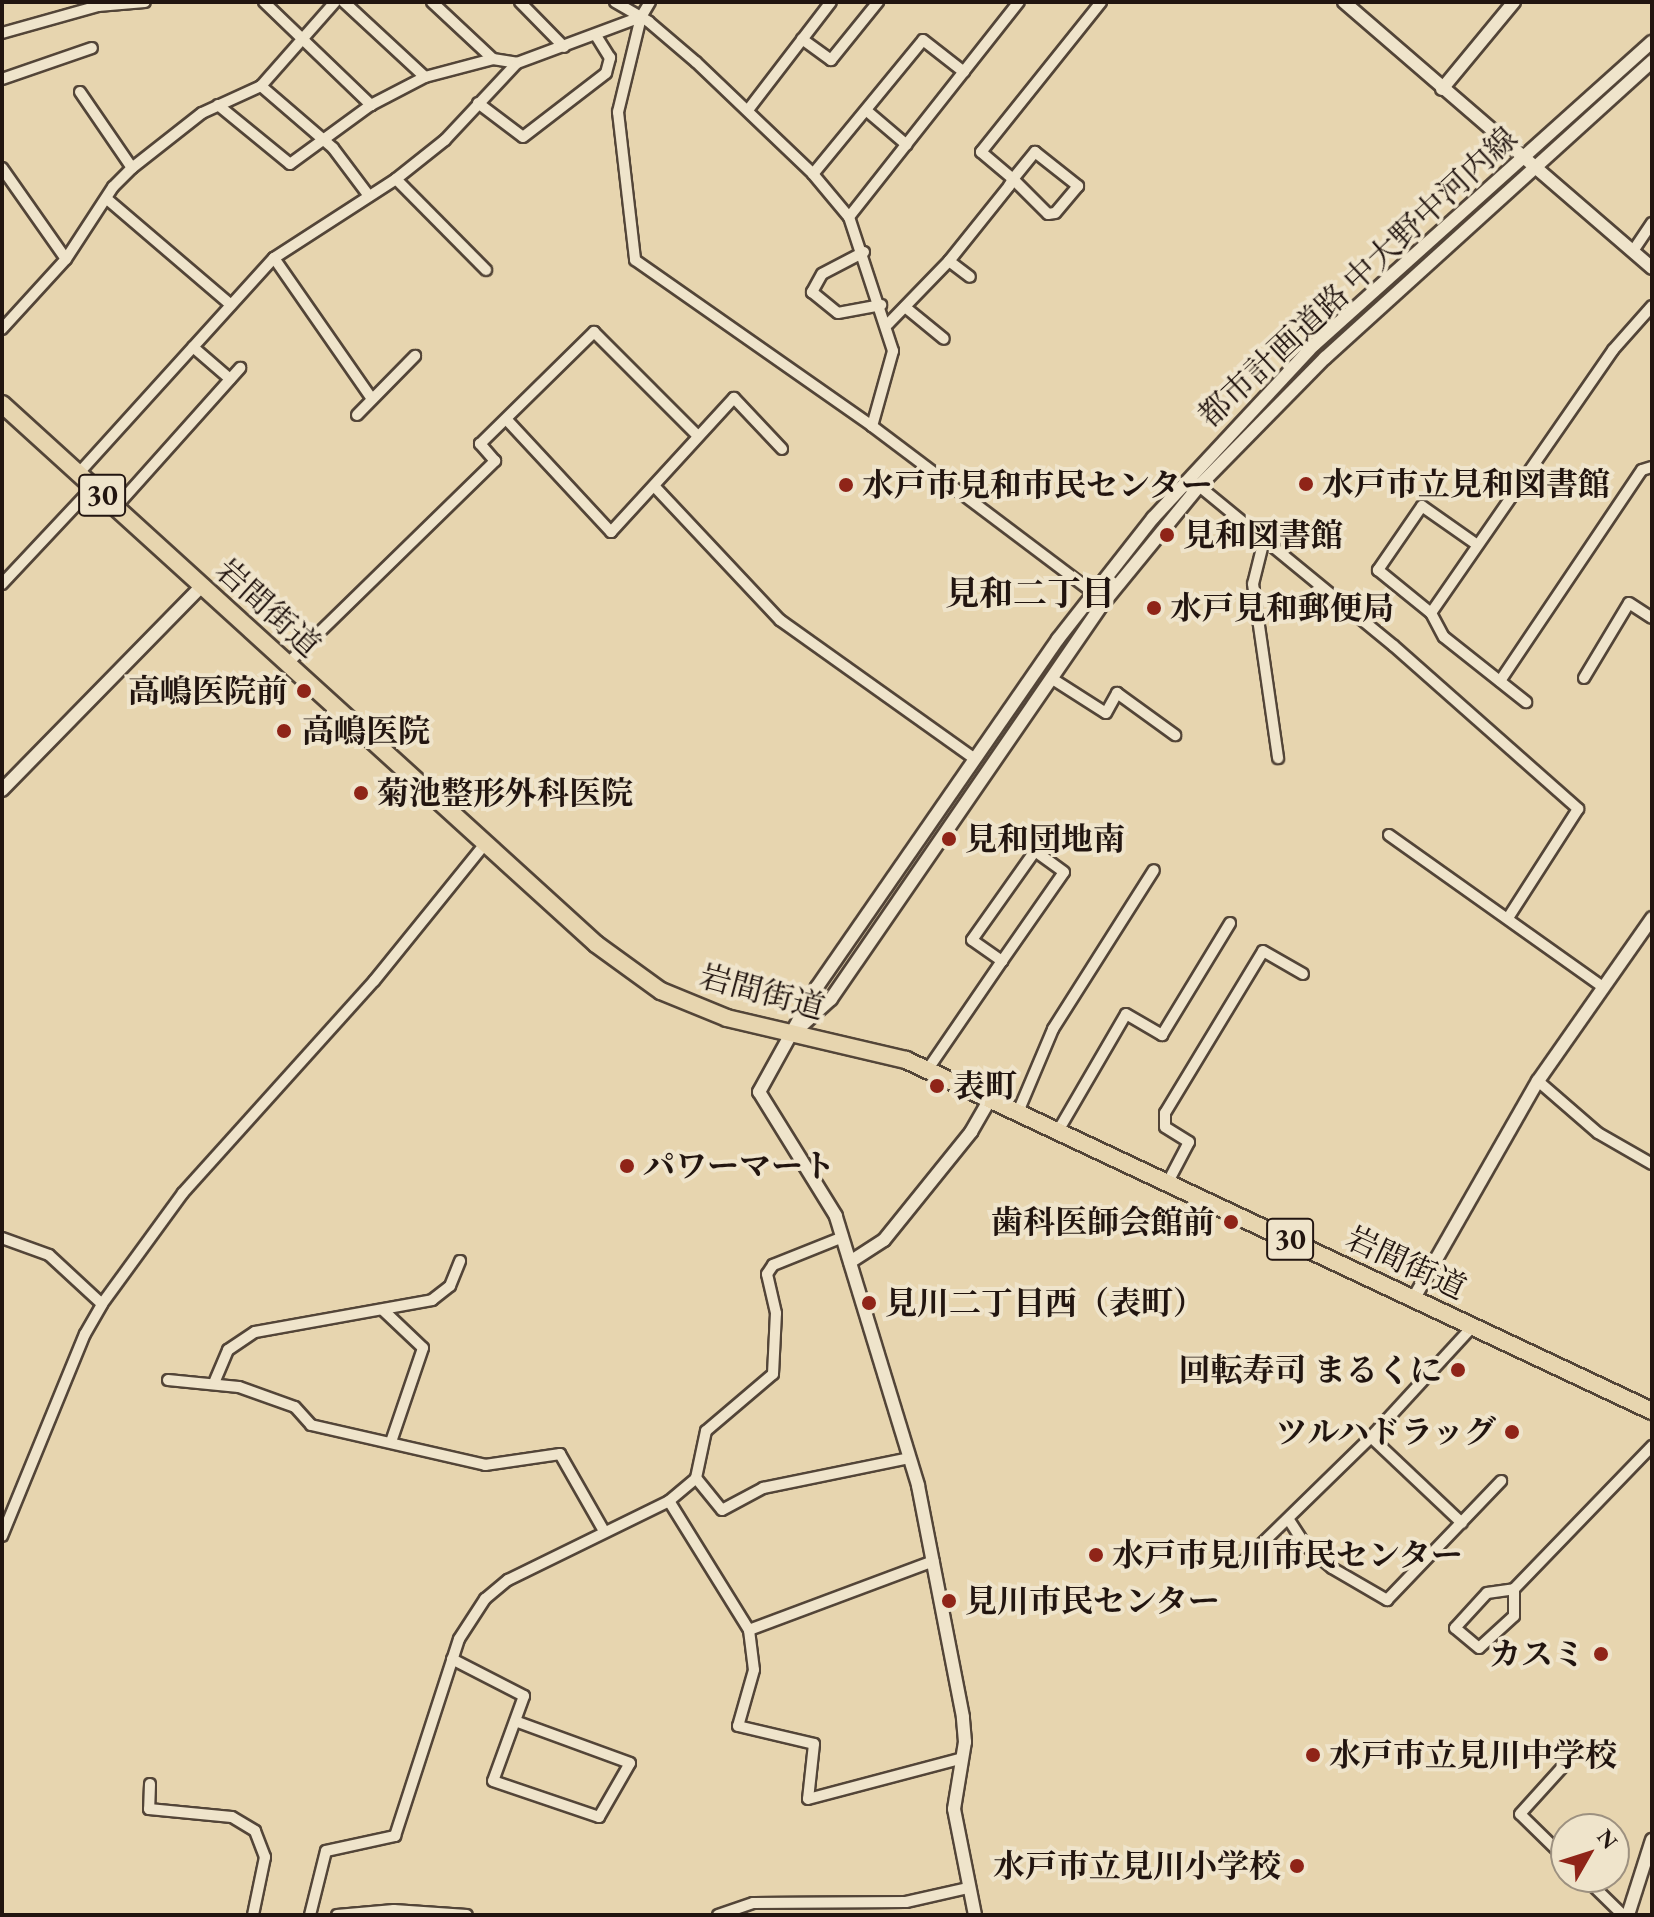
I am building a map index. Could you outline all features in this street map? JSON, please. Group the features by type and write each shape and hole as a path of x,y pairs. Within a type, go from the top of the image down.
{"main road":[{"name":"岩間街道","path":"2,404 596,944 661,991 727,1018 863,1046 928,1069 1652,1411"}],"street":[{"path":"2,33 98,4 145,2"},
{"path":"264,2 301,42 371,105"},
{"path":"2,329 66,259 132,168 218,105 261,86 335,2"},
{"path":"344,2 425,77"},
{"path":"432,2 493,59"},
{"path":"520,2 564,47"},
{"path":"615,2 641,17 748,110 813,174 849,217 888,324 891,364 872,426"},
{"path":"650,2 641,17 618,112 635,260 872,426 1105,601"},
{"path":"748,110 831,2"},
{"path":"802,39 831,60 878,2"},
{"path":"849,217 1019,2"},
{"path":"888,324 949,261 1013,179 1035,152 1078,186 1062,209 1048,214 1013,179 981,152 1101,2"},
{"path":"1344,2 1522,159 1652,268"},
{"path":"1442,89 1514,2"},
{"path":"78,474 274,258 396,179 445,140 517,63 641,17"},
{"path":"478,103 523,137 606,73 610,58 596,36"},
{"path":"813,174 923,40 964,72"},
{"name":"都市計画道路 中大野中河内線","path":"793,1033 817,987 1093,592 1263,396 1652,42"},
{"path":"2,79 92,48"},
{"path":"218,105 290,164 371,105 425,77 493,59 517,63"},
{"name":"都市計画道路 中大野中河内線","path":"793,1033 831,999 1105,601 1199,486 1325,358 1652,61"},
{"path":"261,86 324,141 369,196"},
{"path":"80,92 132,168"},
{"path":"867,111 907,145"},
{"path":"2,168 66,259"},
{"path":"396,179 486,270"},
{"path":"107,199 231,305"},
{"path":"1633,251 1652,223"},
{"path":"864,252 822,274 812,292 838,313 881,305"},
{"path":"274,258 372,399"},
{"path":"949,261 970,277"},
{"path":"1431,613 1613,350 1652,306"},
{"path":"905,307 944,339"},
{"path":"287,664 495,461 480,444 594,332 698,436"},
{"path":"193,347 230,379"},
{"path":"357,415 415,356"},
{"path":"115,508 240,368"},
{"path":"507,420 611,532 734,398 782,449"},
{"path":"1500,681 1642,470 1652,467"},
{"path":"1199,486 1394,646 1578,809 1508,918"},
{"path":"2,584 93,487"},
{"path":"655,487 780,620 975,759"},
{"path":"1476,544 1422,506 1378,570 1431,613 1444,637 1526,702"},
{"path":"1264,540 1253,584 1278,758"},
{"path":"2,790 202,586"},
{"path":"1584,678 1629,603 1652,618"},
{"path":"1051,678 1106,713 1117,693 1175,735"},
{"path":"1389,835 1473,900 1508,918 1603,987"},
{"path":"2,1536 5,1518 85,1334 102,1304 183,1193 374,981 485,844"},
{"path":"928,1069 1064,872 1035,851 972,940 1002,961"},
{"path":"1018,1112 1053,1029 1154,870"},
{"path":"1414,1298 1538,1081 1652,918"},
{"path":"1058,1131 1126,1014 1162,1035 1230,923"},
{"path":"1168,1182 1189,1142 1165,1127 1165,1113 1263,951 1303,974"},
{"path":"793,1033 760,1096 829,1200 843,1237 909,1458 934,1561 963,1717 963,1758 954,1809 975,1915"},
{"path":"1538,1081 1598,1133 1652,1164"},
{"path":"850,1262 884,1240 971,1132 990,1099"},
{"path":"310,1915 326,1851 395,1836 460,1636 485,1599 508,1580 669,1501 696,1478 706,1431 773,1374 776,1313 767,1274 773,1265 843,1237"},
{"path":"2,1238 49,1255 102,1304"},
{"path":"214,1383 228,1350 255,1332 383,1310 442,1294 460,1261"},
{"path":"383,1310 423,1348 391,1442"},
{"path":"1241,1564 1371,1437 1473,1326"},
{"path":"168,1380 214,1383 295,1407 311,1425 485,1465 560,1454 604,1531"},
{"path":"1371,1437 1462,1523"},
{"path":"1514,1589 1514,1616 1479,1648 1455,1628 1487,1593 1514,1589 1652,1446"},
{"path":"696,1478 722,1510 763,1488 909,1458"},
{"path":"1289,1520 1306,1546 1332,1568 1387,1600 1501,1481"},
{"path":"669,1501 749,1630 754,1670 738,1726 814,1744 808,1799 963,1758"},
{"path":"749,1630 934,1561"},
{"path":"452,1659 524,1696 493,1781 599,1817 630,1763 515,1721"},
{"path":"1550,1843 1520,1814 1567,1762"},
{"path":"150,1784 149,1809 232,1817 255,1831 265,1857 253,1915"},
{"path":"1602,1893 1626,1915 1650,1855 1652,1840"},
{"path":"718,1915 753,1903 906,1902 968,1888"},
{"path":"337,1915 394,1910 467,1915"}],"place":[{"name":"水戸市立見和図書館","path":"1306,484"},
{"name":"水戸市見和市民センター","path":"846,485"},
{"name":"見和図書館","path":"1167,535"},
{"name":"水戸見和郵便局","path":"1154,608"},
{"name":"高嶋医院前","path":"304,691"},
{"name":"高嶋医院","path":"284,731"},
{"name":"菊池整形外科医院","path":"361,793"},
{"name":"見和団地南","path":"949,839"},
{"name":"表町","path":"937,1086"},
{"name":"パワーマート","path":"627,1166"},
{"name":"歯科医師会館前","path":"1231,1222"},
{"name":"見川二丁目西（表町）","path":"869,1303"},
{"name":"回転寿司 まるくに","path":"1458,1370"},
{"name":"ツルハドラッグ","path":"1512,1432"},
{"name":"水戸市見川市民センター","path":"1096,1555"},
{"name":"見川市民センター","path":"949,1601"},
{"name":"カスミ","path":"1601,1654"},
{"name":"水戸市立見川中学校","path":"1313,1755"},
{"name":"水戸市立見川小学校","path":"1297,1866"}],"district":[{"name":"見和二丁目","path":"1030,594"}]}
